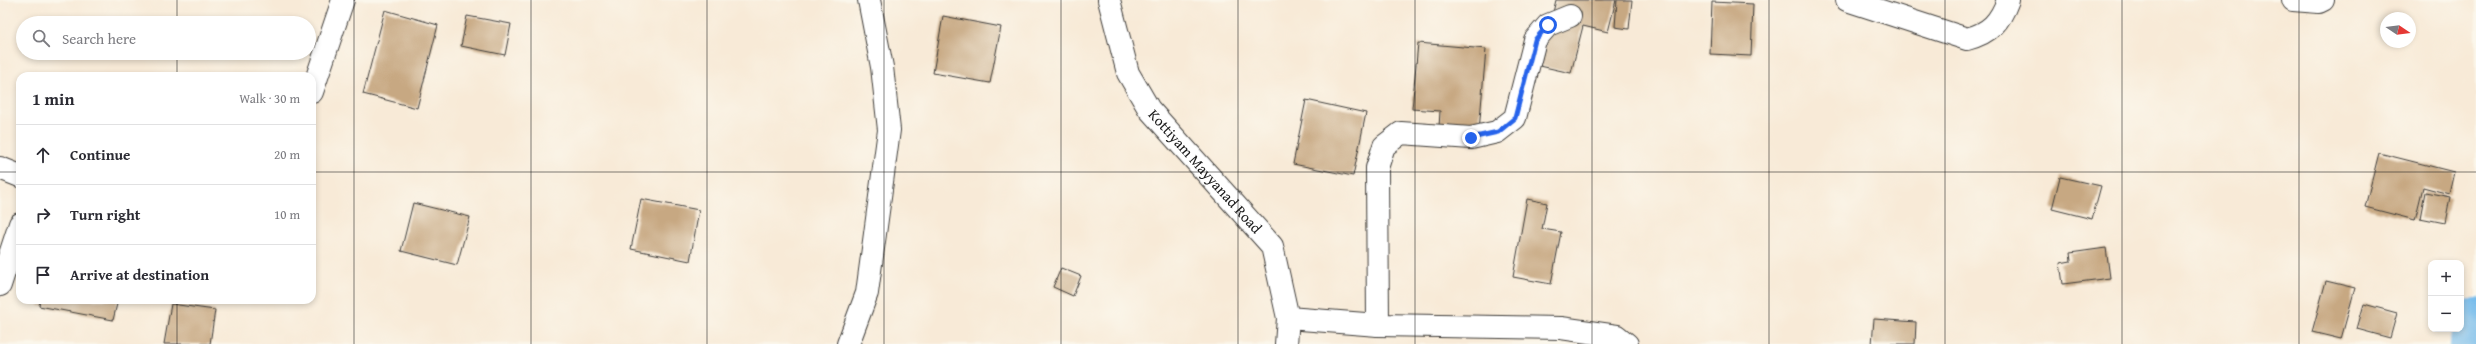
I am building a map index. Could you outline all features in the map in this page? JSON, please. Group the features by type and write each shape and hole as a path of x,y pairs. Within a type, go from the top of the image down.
{"street":[{"path":"316,80 343,0"},
{"path":"848,344 867,293 889,130 882,67 869,0"},
{"name":"Kottiyam Mayyanad Road","path":"1109,0 1128,73 1149,109 1272,246 1288,318 1286,344"},
{"path":"1847,0 1967,39 1984,35 2002,15 2008,0"},
{"path":"2292,0 2319,2 2323,0"},
{"path":"1378,326 1378,168 1384,146 1401,133 1471,138 1498,132 1515,118 1535,40 1548,25 1570,16"},
{"path":"0,168 16,174"},
{"path":"0,285 16,236"},
{"path":"1288,318 1378,326 1561,328 1616,336 1628,344"}],"building":[{"path":"1556,0 1616,0 1608,32 1583,26 1571,73 1540,66"},
{"path":"1617,0 1632,0 1629,29 1615,27"},
{"path":"1712,2 1753,4 1751,56 1710,54"},
{"path":"385,10 438,25 417,108 363,94"},
{"path":"467,16 511,24 505,55 461,46"},
{"path":"943,16 1001,27 990,83 933,73"},
{"path":"1418,43 1486,49 1479,131 1439,128 1440,111 1412,109"},
{"path":"1306,100 1366,113 1353,176 1293,164"},
{"path":"2379,153 2454,172 2449,194 2423,187 2415,220 2365,207"},
{"path":"2060,177 2101,186 2092,219 2052,209"},
{"path":"2425,192 2450,197 2445,223 2420,218"},
{"path":"641,199 699,210 690,261 631,249"},
{"path":"1527,199 1547,203 1542,229 1561,232 1551,284 1513,277"},
{"path":"413,203 470,217 457,265 401,251"},
{"path":"2106,248 2110,278 2063,284 2060,263 2071,261 2070,253"},
{"path":"1061,268 1081,276 1073,296 1053,287"},
{"path":"2326,281 2355,288 2341,339 2312,332"},
{"path":"39,304 117,304 113,320 39,306"},
{"path":"171,304 215,310 210,344 164,344"},
{"path":"2364,304 2397,313 2390,338 2357,329"},
{"path":"1874,319 1916,322 1915,344 1872,344"}],"waterway":[{"path":"2467,344 2476,316"}],"route":[{"path":"1471,138 1498,132 1515,118 1535,40 1548,25"}]}
